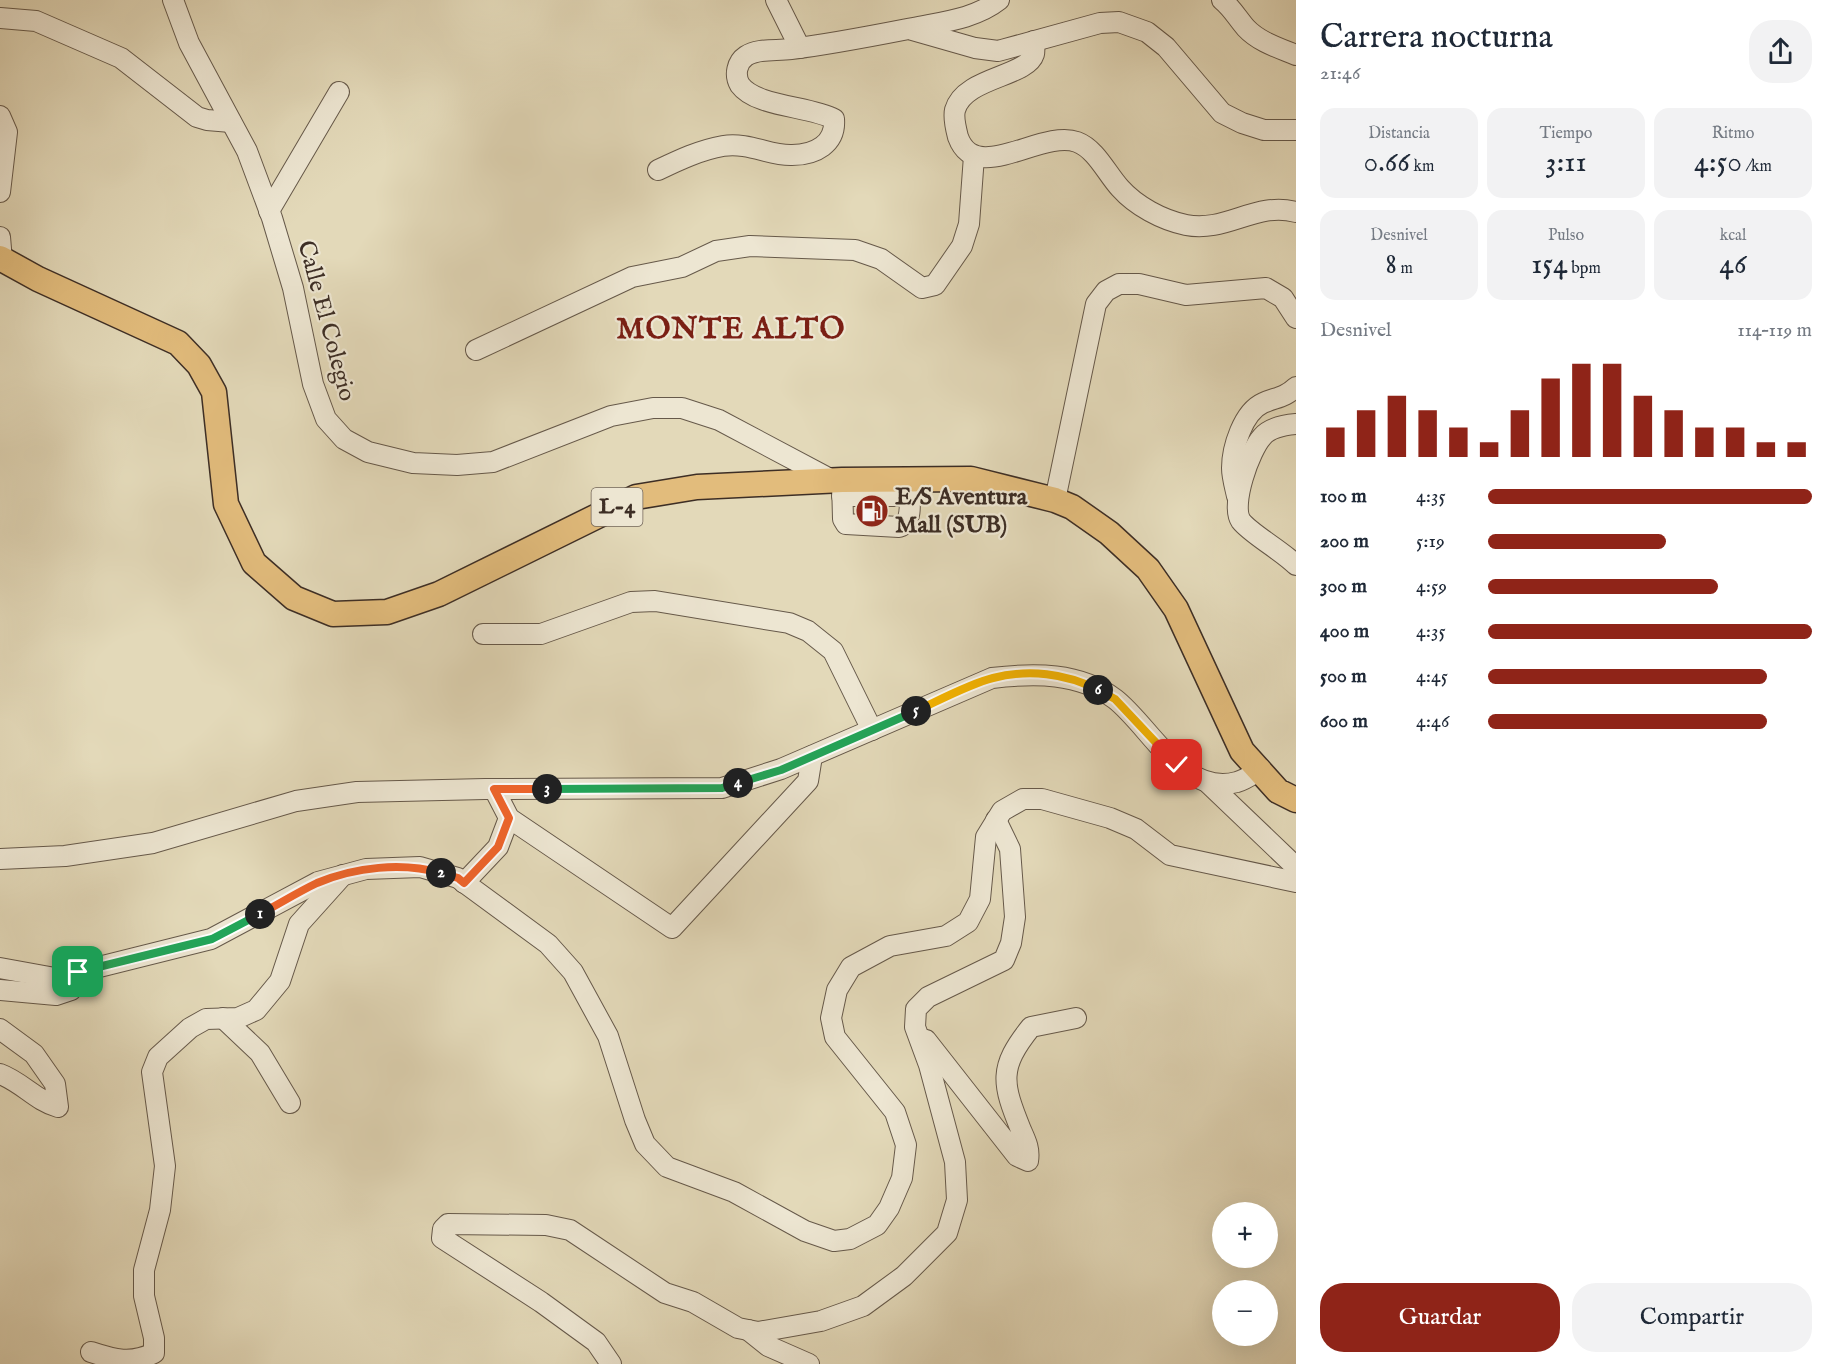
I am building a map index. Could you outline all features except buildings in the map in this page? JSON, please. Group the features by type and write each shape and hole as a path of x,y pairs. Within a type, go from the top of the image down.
{"main road":[{"name":"L-4","path":"1,252 38,279 178,343 200,365 214,392 226,504 254,563 294,598 333,614 387,612 440,594 636,497 697,487 839,485 908,488 971,479 1055,500 1072,507 1109,533 1148,569 1176,609 1242,751 1278,791 1296,800"}],"street":[{"name":"Calle El Colegio","path":"173,0 189,43 247,151 293,288 313,384 326,419 344,439 368,452 413,463 457,465 493,462 611,416 653,408 682,408 719,420 839,485"},
{"path":"776,0 800,48"},
{"path":"658,170 692,154 725,146 753,147 790,156 815,151 829,143 834,128 834,118 824,113 780,105 753,94 741,85 737,75 738,65 745,56 758,51 800,48 966,17 999,0"},
{"path":"1222,0 1247,30 1270,45 1296,55"},
{"path":"0,18 36,21 121,58 197,117 231,122"},
{"path":"907,29 975,48 998,51 1100,23 1119,22 1147,32 1166,47 1222,113 1264,130 1296,130"},
{"path":"1034,41 1035,54 1026,65 983,83 964,96 955,110 955,128 962,146 974,156 993,159 1059,139 1077,142 1090,150 1122,190 1157,216 1185,225 1207,228 1261,211 1281,208 1296,212"},
{"path":"269,211 339,92"},
{"path":"0,116 6,132 0,192"},
{"path":"476,350 632,277 682,267 716,251 750,246 855,250 881,259 922,288 935,285 962,246 969,224 974,156"},
{"path":"1055,500 1096,304 1106,291 1119,284 1139,284 1186,295 1266,288 1283,298 1296,318"},
{"path":"1296,387 1286,396 1262,403 1250,412 1240,431 1232,468 1241,520 1283,552 1296,565"},
{"path":"1238,501 1238,489 1261,438 1271,430 1296,424"},
{"path":"839,485 843,519 846,524 899,527 905,526 909,519 908,488"},
{"path":"483,634 542,634 631,602 655,601 789,622 808,631 833,651 872,730"},
{"path":"0,859 65,856 153,843 296,801 357,792 722,788 781,770 993,678 1048,674 1087,684 1115,699 1177,765 1207,782 1296,867"},
{"path":"494,789 509,818 672,928 808,781 812,756"},
{"path":"1207,782 1222,785 1239,782 1261,770"},
{"path":"0,968 55,978 212,939 318,882 366,869 420,867 458,878 548,944 573,972 608,1036 634,1120 645,1144 667,1167 734,1192 806,1231 834,1241 850,1239 877,1225 889,1208 902,1178 906,1145 895,1112 835,1037 831,1018 837,990 851,967 880,951 890,946 946,936 968,922 980,899 986,837 1002,811 1023,799 1042,799 1110,818 1136,829 1170,855 1296,882"},
{"path":"464,883 498,847 509,818"},
{"path":"611,1364 596,1342 542,1302 442,1238 443,1229 448,1224 546,1225 570,1230 665,1293 693,1302 738,1328 758,1332 782,1330 821,1321 863,1306 904,1276 947,1233 957,1200 955,1162 929,1065 915,1027 916,1009 928,997 1004,960 1011,943 1015,917 1010,849 996,820"},
{"path":"91,1352 113,1360 141,1361 154,1353 154,1338 144,1296 144,1270 160,1210 165,1166 152,1072 158,1058 190,1028 206,1019 238,1017 256,1010 280,981 299,924 343,875"},
{"path":"0,990 56,995 71,990 78,972"},
{"path":"223,1018 260,1053 290,1103"},
{"path":"915,1027 1017,1156 1028,1161 1030,1151 1008,1098 1004,1074 1016,1044 1031,1027 1076,1018"},
{"path":"0,1029 34,1054 55,1084 58,1107 44,1103 10,1078 0,1074"},
{"path":"748,1330 768,1346 809,1364"}],"place":[{"name":"E/S Aventura Mall (SUB)","path":"872,511"}],"district":[{"name":"MONTE ALTO","path":"731,330"}],"route":[{"path":"78,972 212,939 318,882 366,869 420,867 458,878 464,883 498,847 509,818 494,789 722,788 781,770 993,678 1048,674 1087,684 1115,699 1177,765"}]}
